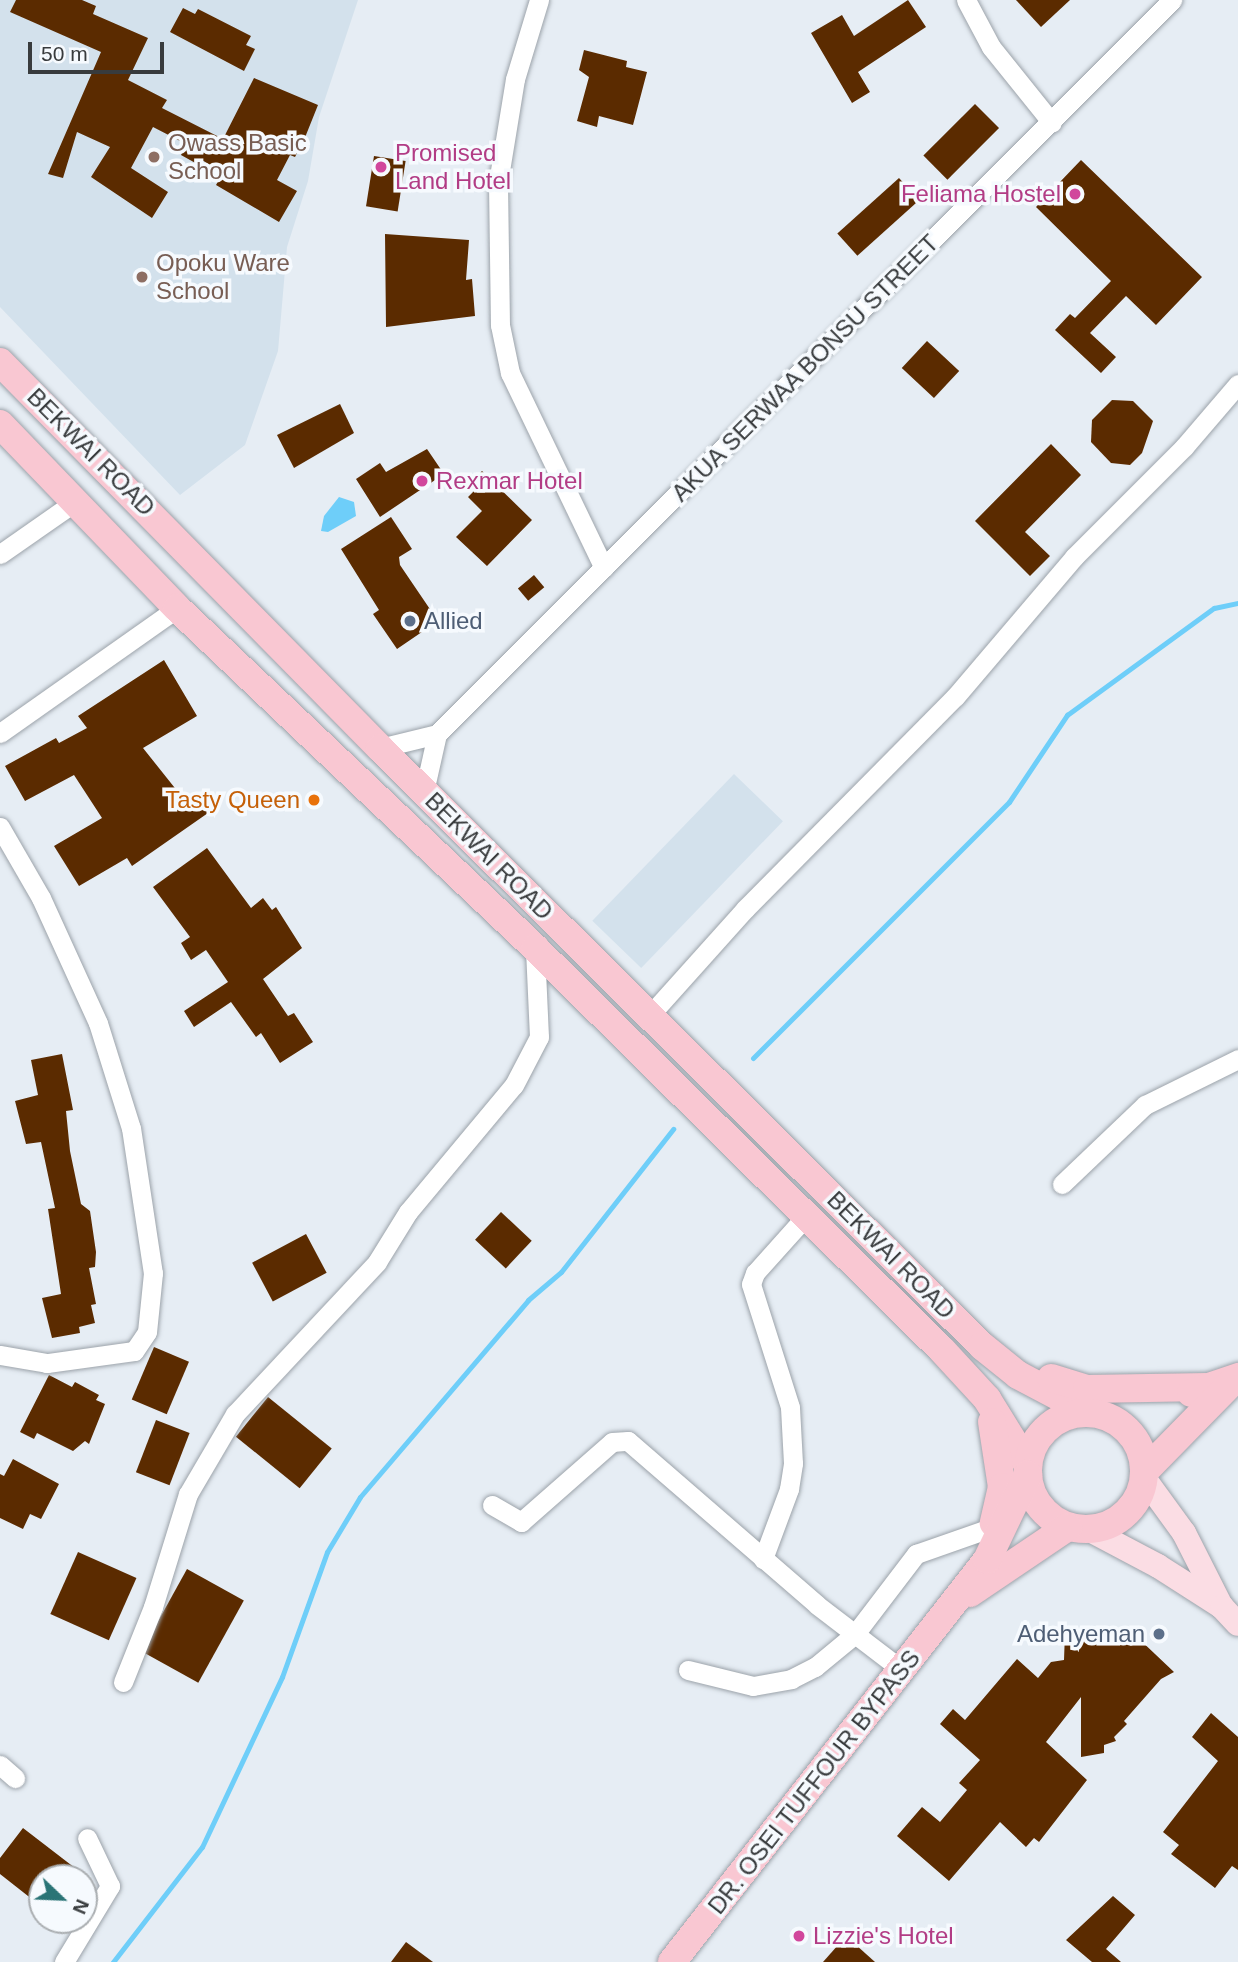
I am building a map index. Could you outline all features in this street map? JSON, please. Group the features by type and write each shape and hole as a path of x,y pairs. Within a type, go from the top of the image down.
{"highway":[{"name":"BEKWAI ROAD","path":"0,362 380,748 982,1346 1018,1375 1093,1414"},
{"name":"BEKWAI ROAD","path":"0,424 177,608 535,948 942,1350 987,1399 1028,1469"},
{"path":"40,465 72,434"},
{"path":"982,1346 1087,1389 1228,1381"},
{"path":"1228,1381 1144,1475 1131,1508 1104,1527 1078,1528 1048,1515 1034,1497 1028,1469 1033,1448 1049,1427 1072,1415 1093,1414 1228,1381"},
{"path":"961,1594 993,1528 1002,1487 1000,1451 987,1399"},
{"path":"1093,1414 1115,1421 1130,1434 1140,1451 1144,1475"},
{"name":"DR. OSEI TUFFOUR BYPASS","path":"672,1962 993,1551 1028,1469"},
{"name":"DR. OSEI TUFFOUR BYPASS","path":"961,1594 1078,1528"}],"main road":[{"path":"1144,1475 1184,1533 1230,1615"},
{"path":"1078,1528 1145,1557 1230,1615"}],"street":[{"path":"539,0 515,79 498,183 500,325 514,384 604,568"},
{"path":"966,0 991,47 1052,123"},
{"name":"AKUA SERWAA BONSU STREET","path":"437,734 1052,123 1172,0"},
{"path":"649,1016 745,909 955,697 1074,557 1184,447 1238,384"},
{"path":"0,554 76,501"},
{"path":"0,733 177,608"},
{"path":"380,748 437,734 424,792"},
{"path":"0,827 41,898 98,1023 131,1128 153,1273 146,1332 134,1351 47,1363 0,1355"},
{"path":"123,1682 188,1494 235,1415 377,1262 408,1212 514,1085 540,1030 535,948"},
{"path":"1062,1184 1145,1105 1238,1059"},
{"path":"763,1559 789,1489 793,1463 790,1407 751,1284 755,1273 807,1215"},
{"path":"492,1505 521,1522 612,1442 628,1441 763,1559 902,1670"},
{"path":"688,1670 753,1686 791,1679 815,1667 855,1634 916,1554 993,1528"},
{"path":"64,1962 110,1886 87,1838"}],"shaded area":[{"name":"Owass Basic School","path":"0,0 358,0 319,117 308,181 287,247 278,351 245,445 180,495 0,307"},
{"path":"734,774 783,821 641,968 592,921"}],"water":[{"path":"339,497 354,502 356,516 328,532 321,531 324,516"}],"building":[{"path":"16,0 82,0 96,6 93,14 148,38 128,80 167,100 162,108 223,139 254,78 318,105 295,157 290,155 277,180 297,191 279,222 216,185 223,173 202,160 199,165 181,155 186,144 153,127 131,168 168,192 152,218 91,177 110,147 77,132 63,178 48,174 101,52 10,12"},
{"path":"908,0 926,27 858,72 870,92 852,103 811,33 842,15 854,36"},
{"path":"1016,0 1070,0 1041,27"},
{"path":"183,8 195,14 198,9 251,36 246,45 255,49 244,71 170,32"},
{"path":"584,50 627,61 626,67 647,72 633,125 599,116 597,127 577,121 589,77 579,70"},
{"path":"975,104 999,128 947,180 923,156"},
{"path":"374,156 406,161 398,211 366,206"},
{"path":"1081,160 1202,277 1156,325 1126,296 1090,333 1116,357 1101,373 1055,330 1070,314 1075,318 1111,281 1036,207"},
{"path":"899,178 919,200 857,256 837,234"},
{"path":"385,234 469,240 466,280 472,279 475,316 386,327"},
{"path":"927,341 959,371 934,398 902,368"},
{"path":"1112,400 1133,401 1153,421 1142,453 1130,465 1111,463 1091,442 1092,420"},
{"path":"340,404 354,433 294,468 277,435"},
{"path":"1051,444 1081,475 1025,532 1050,556 1030,576 975,521"},
{"path":"427,449 444,474 380,517 356,479 380,463 386,472"},
{"path":"482,471 532,520 487,566 456,537 482,511 468,497 474,491 468,485"},
{"path":"391,517 412,549 399,557 400,565 438,621 397,649 373,614 379,610 341,549"},
{"path":"534,575 544,587 528,601 518,588"},
{"path":"164,660 197,716 143,748 190,807 200,800 208,813 132,866 127,858 79,886 54,846 102,818 74,775 25,801 5,766 56,738 59,743 87,728 78,716"},
{"path":"207,848 251,908 263,898 272,910 276,907 302,948 263,979 288,1016 294,1013 313,1042 280,1063 261,1033 256,1037 231,1002 194,1027 184,1011 228,982 206,950 191,960 181,943 190,937 153,887"},
{"path":"62,1054 73,1110 66,1111 70,1151 81,1204 90,1211 96,1252 95,1267 89,1268 96,1304 91,1305 95,1323 79,1327 80,1333 52,1338 42,1298 61,1294 48,1209 55,1208 41,1142 26,1144 15,1101 38,1095 31,1060"},
{"path":"501,1212 532,1241 506,1268 475,1240"},
{"path":"306,1234 327,1273 273,1301 252,1263"},
{"path":"154,1347 189,1362 167,1414 132,1399"},
{"path":"49,1375 72,1387 75,1382 99,1395 96,1400 105,1404 89,1444 85,1441 73,1451 37,1433 34,1439 20,1432"},
{"path":"268,1397 332,1449 300,1488 236,1437"},
{"path":"156,1420 190,1433 170,1485 136,1472"},
{"path":"13,1459 59,1484 41,1519 30,1514 23,1529 0,1518 0,1474 4,1476"},
{"path":"78,1552 136,1578 109,1640 50,1614"},
{"path":"187,1569 244,1601 198,1683 141,1651"},
{"path":"1065,1632 1136,1636 1174,1672 1161,1679 1124,1721 1127,1724 1114,1737 1116,1741 1104,1745 1104,1753 1081,1757 1081,1697 1046,1742 1087,1780 1039,1842 1034,1838 1026,1847 1000,1822 949,1881 897,1836 922,1807 940,1822 967,1790 959,1783 980,1760 940,1724 953,1709 965,1720 1017,1659 1038,1678 1051,1662 1064,1660"},
{"path":"1211,1713 1238,1737 1238,1870 1232,1866 1215,1888 1171,1854 1179,1845 1163,1832 1218,1761 1192,1737"},
{"path":"23,1828 70,1864 28,1864 28,1896 0,1874 0,1858"},
{"path":"1113,1896 1135,1915 1106,1949 1121,1962 1092,1962 1066,1940"},
{"path":"846,1936 875,1962 823,1962"},
{"path":"406,1942 433,1962 391,1962"}],"waterway":[{"path":"753,1058 1009,802 1067,715 1214,608 1238,603"},
{"path":"113,1962 202,1847 282,1677 327,1552 360,1497 528,1300 561,1272 673,1129"}],"place":[{"name":"Owass Basic School","path":"154,157"},
{"name":"Promised Land Hotel","path":"381,167"},
{"name":"Feliama Hostel","path":"1075,194"},
{"name":"Opoku Ware School","path":"142,277"},
{"name":"Rexmar Hotel","path":"422,481"},
{"name":"Allied","path":"410,621"},
{"name":"Tasty Queen","path":"314,800"},
{"name":"Adehyeman","path":"1159,1634"},
{"name":"Lizzie's Hotel","path":"799,1936"}]}
